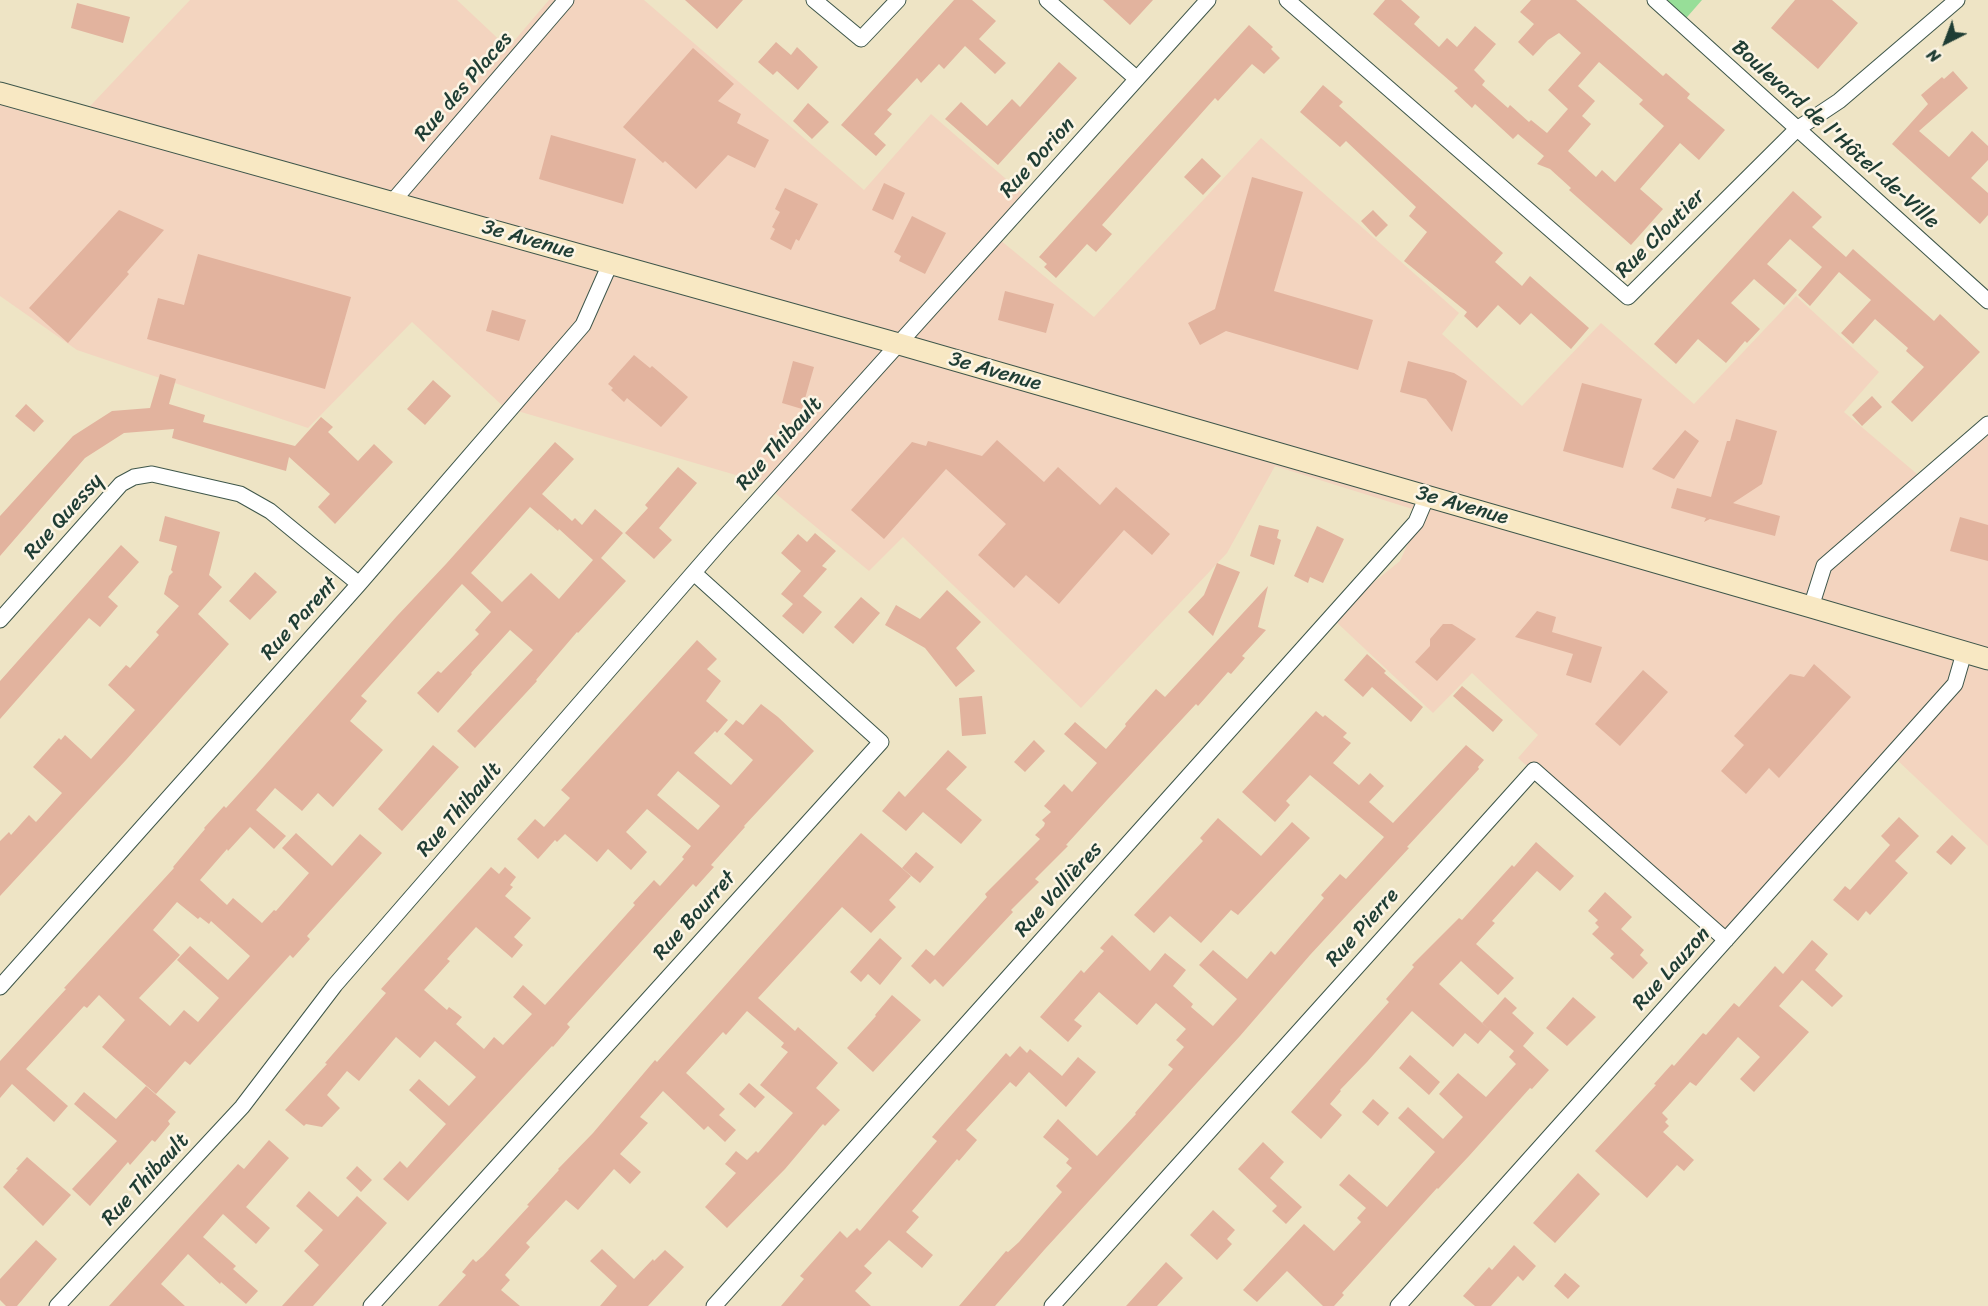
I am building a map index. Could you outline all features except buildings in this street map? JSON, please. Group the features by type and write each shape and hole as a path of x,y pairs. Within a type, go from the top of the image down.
{"main road":[{"name":"3e Avenue","path":"0,93 899,344 1988,659"}],"street":[{"name":"Rue des Places","path":"393,201 566,0"},
{"path":"814,0 861,39 898,0"},
{"path":"1047,0 1137,79"},
{"name":"Rue Dorion","path":"899,344 1208,0"},
{"name":"Rue Cloutier","path":"1287,0 1628,297 1797,129 1839,101 1957,0"},
{"name":"Boulevard de l'Hôtel-de-Ville","path":"1655,0 1988,301"},
{"name":"Rue Parent","path":"0,987 359,584 583,325 610,264"},
{"name":"Rue Thibault","path":"57,1306 242,1107 335,985 694,573 899,344"},
{"path":"1811,607 1824,566 1988,424"},
{"name":"Rue Quessy","path":"0,620 121,484 134,477 152,474 240,494 270,511 359,584"},
{"name":"Rue Vallières","path":"714,1306 1416,522 1427,496"},
{"name":"Rue Bourret","path":"371,1306 881,742 694,573"},
{"name":"Rue Lauzon","path":"1398,1306 1955,684 1964,653"},
{"name":"Rue Pierre","path":"1052,1306 1534,770 1726,940"}],"shaded area":[{"path":"190,0 457,0 508,48 549,0 644,0 864,190 931,114 1028,198 994,235 1094,317 1261,138 1459,313 1442,334 1522,406 1601,323 1694,404 1796,296 1879,372 1844,412 1930,485 1988,435 1988,846 1895,758 1726,945 1518,758 1538,735 1472,673 1433,713 1331,617 1400,561 1422,512 1275,466 1227,553 1081,708 903,537 869,571 763,483 504,407 412,322 308,428 77,350 0,296 0,100 78,119"}],"green space":[{"path":"1655,0 1702,0 1681,24"}]}
